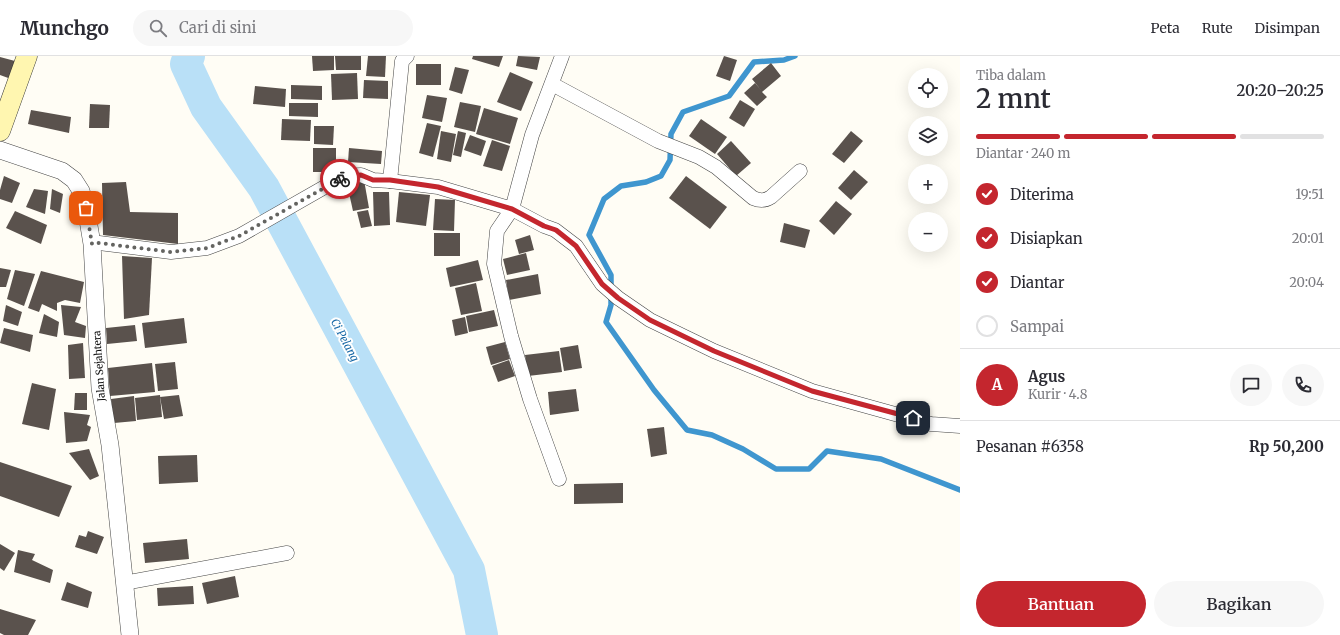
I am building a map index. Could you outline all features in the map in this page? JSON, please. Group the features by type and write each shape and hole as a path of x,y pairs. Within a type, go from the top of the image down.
{"main road":[{"path":"0,131 27,56"}],"street":[{"path":"390,180 402,61 407,56"},
{"path":"559,479 530,399 511,336 494,264 497,231 512,209 532,135 562,56"},
{"path":"552,84 658,141 699,157 716,167 757,200 767,200 800,170"},
{"name":"Jalan Sejahtera","path":"0,150 62,171 74,180 81,191 86,208 92,244 100,388 110,445 130,635"},
{"path":"92,244 99,243 171,252 207,248 239,236 344,176 361,175 373,180 390,180 438,187 512,209 544,226 556,230 576,246 602,284 618,298 650,320 714,351 812,391 931,424 957,423"},
{"path":"124,583 287,553"}],"building":[{"path":"312,56 334,56 334,70 313,71"},
{"path":"335,56 361,56 361,70 336,70"},
{"path":"368,56 386,56 385,77 366,76"},
{"path":"473,56 503,56 499,67 472,59"},
{"path":"518,56 540,57 537,70 516,66"},
{"path":"724,56 737,60 730,81 716,76"},
{"path":"0,57 15,61 11,79 0,75"},
{"path":"771,63 781,76 762,92 767,97 757,106 744,93 755,83 761,90 752,79"},
{"path":"416,64 441,64 441,85 416,85"},
{"path":"455,67 469,70 462,94 449,90"},
{"path":"510,72 533,82 521,111 497,102"},
{"path":"357,73 358,99 332,100 331,74"},
{"path":"364,80 388,81 388,99 363,98"},
{"path":"291,85 322,86 322,100 291,99"},
{"path":"255,86 286,89 285,107 253,104"},
{"path":"427,95 447,98 442,122 422,118"},
{"path":"740,100 755,109 744,127 729,118"},
{"path":"460,102 481,106 475,132 454,127"},
{"path":"289,103 318,103 318,117 289,116"},
{"path":"90,104 110,105 109,128 89,128"},
{"path":"484,108 518,118 510,144 476,134"},
{"path":"31,110 71,117 69,133 28,124"},
{"path":"282,119 311,120 310,141 281,140"},
{"path":"701,119 727,137 715,154 689,136"},
{"path":"427,123 441,126 433,157 419,153"},
{"path":"314,126 334,126 333,145 314,144"},
{"path":"441,131 456,134 451,162 437,159"},
{"path":"458,131 466,133 461,157 453,155"},
{"path":"851,131 863,141 844,163 832,154"},
{"path":"470,135 486,141 481,156 464,150"},
{"path":"492,140 510,146 502,171 483,166"},
{"path":"731,141 751,163 736,176 717,154"},
{"path":"313,148 336,148 336,172 313,172"},
{"path":"349,148 382,151 381,164 348,162"},
{"path":"854,170 868,182 851,200 838,188"},
{"path":"4,176 20,183 12,203 0,199 0,190"},
{"path":"686,176 727,207 710,229 669,198"},
{"path":"364,180 369,208 353,211 347,184"},
{"path":"126,182 130,212 178,213 178,244 103,235 102,183"},
{"path":"34,189 48,191 45,214 26,207"},
{"path":"52,189 63,194 60,213 50,209"},
{"path":"373,192 389,192 390,225 374,226"},
{"path":"399,192 430,195 426,226 396,222"},
{"path":"435,199 455,200 454,231 433,230"},
{"path":"836,201 852,214 834,235 819,221"},
{"path":"368,210 372,226 361,228 357,212"},
{"path":"15,211 47,225 41,244 6,228"},
{"path":"784,223 810,230 805,248 780,242"},
{"path":"434,233 460,233 460,256 434,256"},
{"path":"530,235 534,250 519,254 515,240"},
{"path":"526,253 530,270 507,275 503,259"},
{"path":"122,256 152,258 149,315 124,319"},
{"path":"478,260 483,280 450,287 446,268"},
{"path":"0,268 11,270 6,287 0,287"},
{"path":"15,270 35,274 24,306 7,299"},
{"path":"41,271 84,282 80,303 65,300 57,303 57,311 42,304 39,312 28,308"},
{"path":"538,274 541,294 509,300 506,280"},
{"path":"476,283 482,311 461,315 455,288"},
{"path":"6,305 22,312 18,326 3,321"},
{"path":"61,305 81,307 75,322 86,326 85,338 64,335"},
{"path":"494,310 498,326 469,332 466,316"},
{"path":"44,314 59,322 57,337 39,333"},
{"path":"465,317 468,333 455,336 452,320"},
{"path":"184,318 187,343 145,348 142,323"},
{"path":"135,325 137,341 107,344 106,328"},
{"path":"4,328 33,335 30,352 0,343"},
{"path":"505,342 510,359 491,365 486,347"},
{"path":"83,343 85,378 69,379 68,345"},
{"path":"578,345 582,368 564,371 560,348"},
{"path":"559,351 562,372 528,376 525,355"},
{"path":"509,360 515,376 498,382 492,366"},
{"path":"175,362 178,389 158,391 155,364"},
{"path":"152,363 155,392 110,396 108,368"},
{"path":"32,383 56,389 49,430 22,424"},
{"path":"576,389 579,411 550,415 548,392"},
{"path":"75,393 87,393 87,410 74,410"},
{"path":"160,395 162,417 137,420 135,398"},
{"path":"179,395 183,416 164,419 160,397"},
{"path":"134,396 136,421 114,423 111,399"},
{"path":"64,412 90,415 87,425 91,427 87,441 66,443"},
{"path":"664,427 667,454 651,457 647,429"},
{"path":"89,449 99,476 90,480 69,453"},
{"path":"197,455 198,482 159,484 158,456"},
{"path":"0,462 72,486 59,517 0,496"},
{"path":"623,483 623,503 574,504 574,484"},
{"path":"88,531 104,537 97,554 75,547 79,535 86,537"},
{"path":"187,539 189,559 145,563 143,543"},
{"path":"0,544 15,553 4,571 0,568"},
{"path":"18,550 35,554 32,560 53,570 50,583 14,572"},
{"path":"235,576 239,597 207,604 202,583"},
{"path":"67,582 92,592 88,608 61,600"},
{"path":"193,586 194,604 158,606 157,588"},
{"path":"0,609 36,620 28,635 4,635 0,633"}],"waterway":[{"name":"Ci Pelang","path":"189,56 186,64 206,107 264,188 469,570 482,635"},
{"path":"795,56 784,60 754,62 729,96 683,112 671,134 670,160 661,176 646,182 621,186 604,199 589,235 611,275 611,305 606,322 654,390 687,430 712,435 743,449 776,469 809,469 827,451 881,459 960,490"}],"way so far":[{"path":"86,208 92,244 99,243 171,252 183,251 207,248 239,236 340,179"}],"route":[{"path":"340,179 344,176 361,175 373,180 390,180 438,187 512,209 544,226 556,230 576,246 602,284 618,298 650,320 714,351 812,391 913,418"}]}
